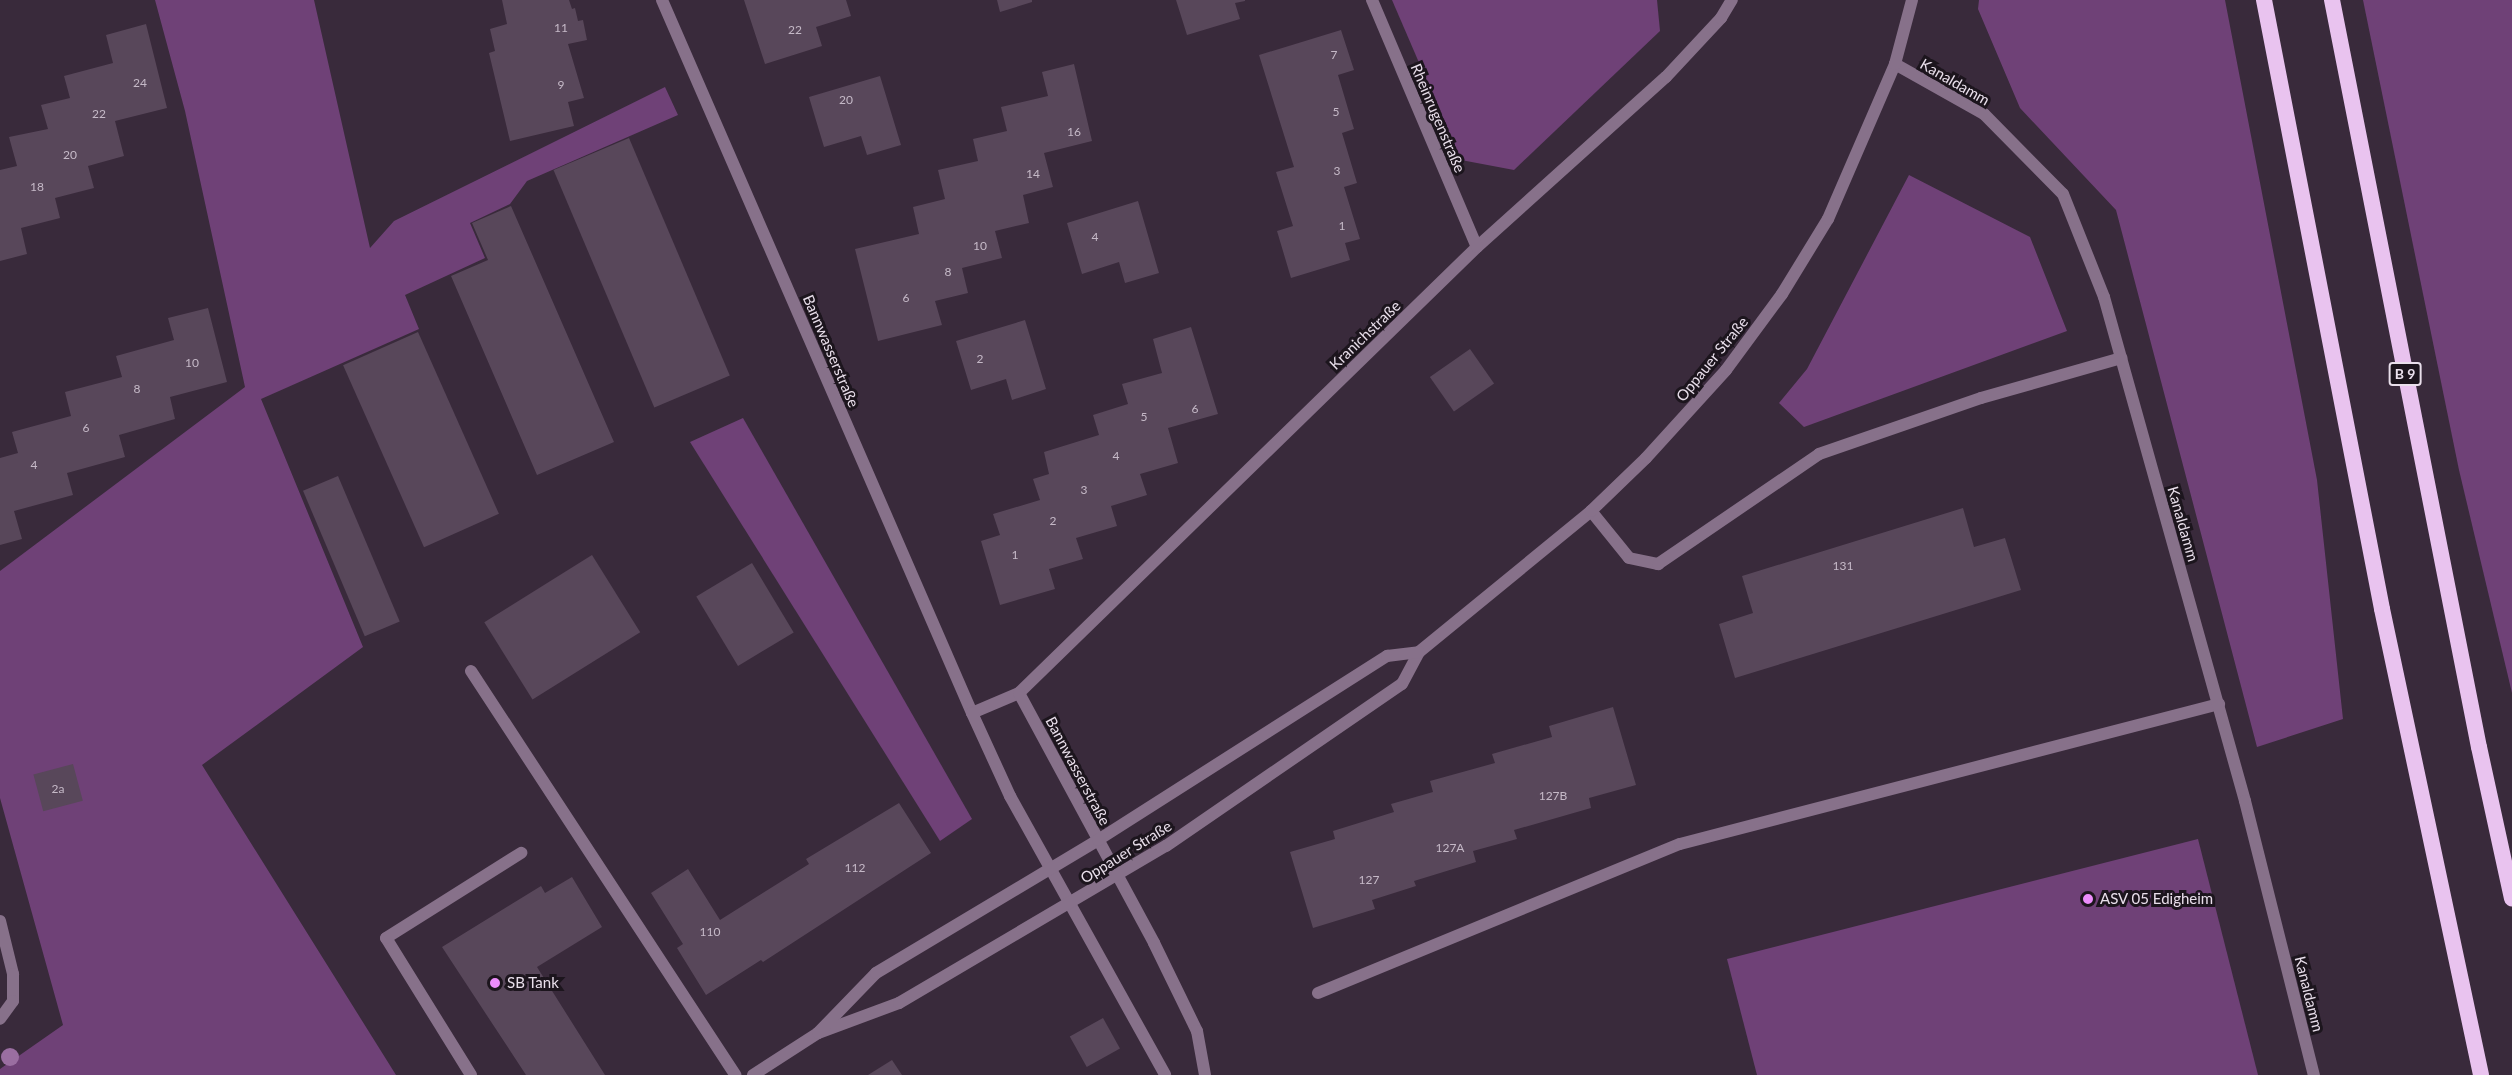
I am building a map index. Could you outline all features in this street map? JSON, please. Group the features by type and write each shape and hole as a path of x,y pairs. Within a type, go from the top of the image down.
{"highway":[{"path":"2264,0 2382,609 2481,1075"},
{"name":"B 9","path":"2332,0 2477,735 2512,898"}],"street":[{"name":"Bannwasserstraße","path":"662,0 972,714 1010,796 1166,1075"},
{"name":"Rheinrugenstraße","path":"1371,0 1477,247"},
{"name":"Kranichstraße","path":"1019,693 1477,247 1666,77 1721,18 1732,0"},
{"name":"Oppauer Straße","path":"753,1075 818,1033 899,1003 1166,846 1402,684 1419,652 1591,511 1646,458 1726,370 1782,294 1828,219 1894,64 1912,0"},
{"name":"Kanaldamm","path":"1894,64 1984,114 2063,194 2104,297 2219,704 2314,1075"},
{"path":"1591,511 1629,558 1658,564 1819,453 1981,398 2121,358"},
{"name":"Oppauer Straße","path":"818,1033 876,973 1098,840 1387,656 1419,652"},
{"path":"471,671 735,1075"},
{"name":"Bannwasserstraße","path":"1019,693 1118,875 1197,1031 1205,1075"},
{"path":"972,714 1019,693"},
{"path":"1318,993 1680,844 2219,704"},
{"path":"471,1075 386,938 521,853"},
{"path":"0,921 13,974 13,1001 0,1019"}],"shaded area":[{"path":"155,0 314,0 370,248 394,221 665,87 678,115 527,181 510,204 470,223 485,258 405,295 419,329 261,399 363,647 202,765 396,1075 0,1075 0,1069 63,1025 0,798 0,571 245,387 185,111"},
{"path":"1392,0 1657,0 1660,31 1514,170 1461,160"},
{"path":"1979,0 2225,0 2317,480 2343,719 2257,747 2116,210 2020,108 1978,9"},
{"path":"2363,0 2512,0 2512,693 2459,470"},
{"path":"1909,175 2030,237 2067,331 1804,427 1779,403 1807,369"},
{"path":"743,418 972,819 940,841 690,442"},
{"name":"ASV 05 Edigheim","path":"2198,839 2258,1075 1757,1075 1727,959"}],"building":[{"path":"502,0 569,0 572,9 575,8 578,21 583,20 587,40 568,44 584,98 568,102 574,126 510,141 489,53 495,51 490,29 507,24"},
{"path":"744,0 846,0 851,16 816,27 822,46 765,64"},
{"path":"997,0 1032,0 1032,2 1000,12"},
{"path":"1176,0 1245,1 1235,3 1240,19 1187,35"},
{"path":"146,24 167,108 115,121 124,156 88,166 94,188 55,198 60,218 21,228 27,254 0,261 0,170 17,166 9,137 48,129 41,105 70,98 64,76 113,63 106,35"},
{"path":"1341,30 1354,70 1338,75 1354,129 1342,133 1357,183 1344,187 1360,239 1345,243 1350,260 1291,278 1277,231 1293,226 1276,172 1294,167 1259,55"},
{"path":"1074,64 1092,141 1044,153 1053,187 1023,195 1029,223 995,231 1002,258 962,268 968,293 935,301 942,325 878,341 855,249 919,234 913,207 945,199 938,170 978,161 973,139 1007,131 1001,107 1048,96 1042,72"},
{"path":"880,76 901,145 867,155 861,136 824,147 809,97"},
{"path":"629,138 730,375 654,408 554,170"},
{"path":"1138,201 1159,273 1125,283 1119,262 1082,274 1067,223"},
{"path":"511,206 614,442 537,475 451,276 488,260 472,223"},
{"path":"208,308 227,382 170,397 175,419 119,435 125,457 67,473 73,495 14,511 22,539 0,545 0,458 18,453 12,432 71,416 65,392 122,377 116,356 174,340 168,318"},
{"path":"1025,320 1046,389 1012,400 1006,379 971,390 956,341"},
{"path":"1191,327 1218,414 1168,428 1178,463 1140,474 1147,495 1111,506 1117,526 1076,538 1083,559 1049,569 1055,589 1000,605 981,541 1000,535 993,514 1040,500 1033,479 1049,474 1044,452 1099,435 1093,415 1128,404 1122,384 1162,373 1153,339"},
{"path":"418,332 499,514 424,547 343,365"},
{"path":"1470,349 1494,383 1454,412 1430,377"},
{"path":"338,476 400,621 365,636 303,491"},
{"path":"1963,508 1974,547 2005,538 2021,590 1735,678 1719,624 1753,613 1742,576"},
{"path":"592,555 640,632 533,699 484,622"},
{"path":"752,563 794,632 738,666 696,596"},
{"path":"1613,707 1636,785 1589,798 1591,808 1514,830 1517,839 1473,851 1476,862 1414,881 1416,886 1372,900 1375,909 1313,928 1290,852 1335,839 1333,831 1394,812 1391,804 1433,792 1430,781 1495,763 1492,754 1552,737 1549,726"},
{"path":"73,764 83,801 43,811 33,775"},
{"path":"899,803 931,853 763,962 761,960 706,995 677,948 683,944 651,893 688,869 720,920 809,864 806,859"},
{"path":"572,877 602,927 537,967 605,1075 526,1075 442,947 541,886 545,893"},
{"path":"1103,1018 1120,1049 1087,1067 1070,1036"},
{"path":"892,1060 902,1075 868,1075"}],"place":[{"name":"ASV 05 Edigheim","path":"2088,899"},
{"name":"SB Tank","path":"495,983"}]}
